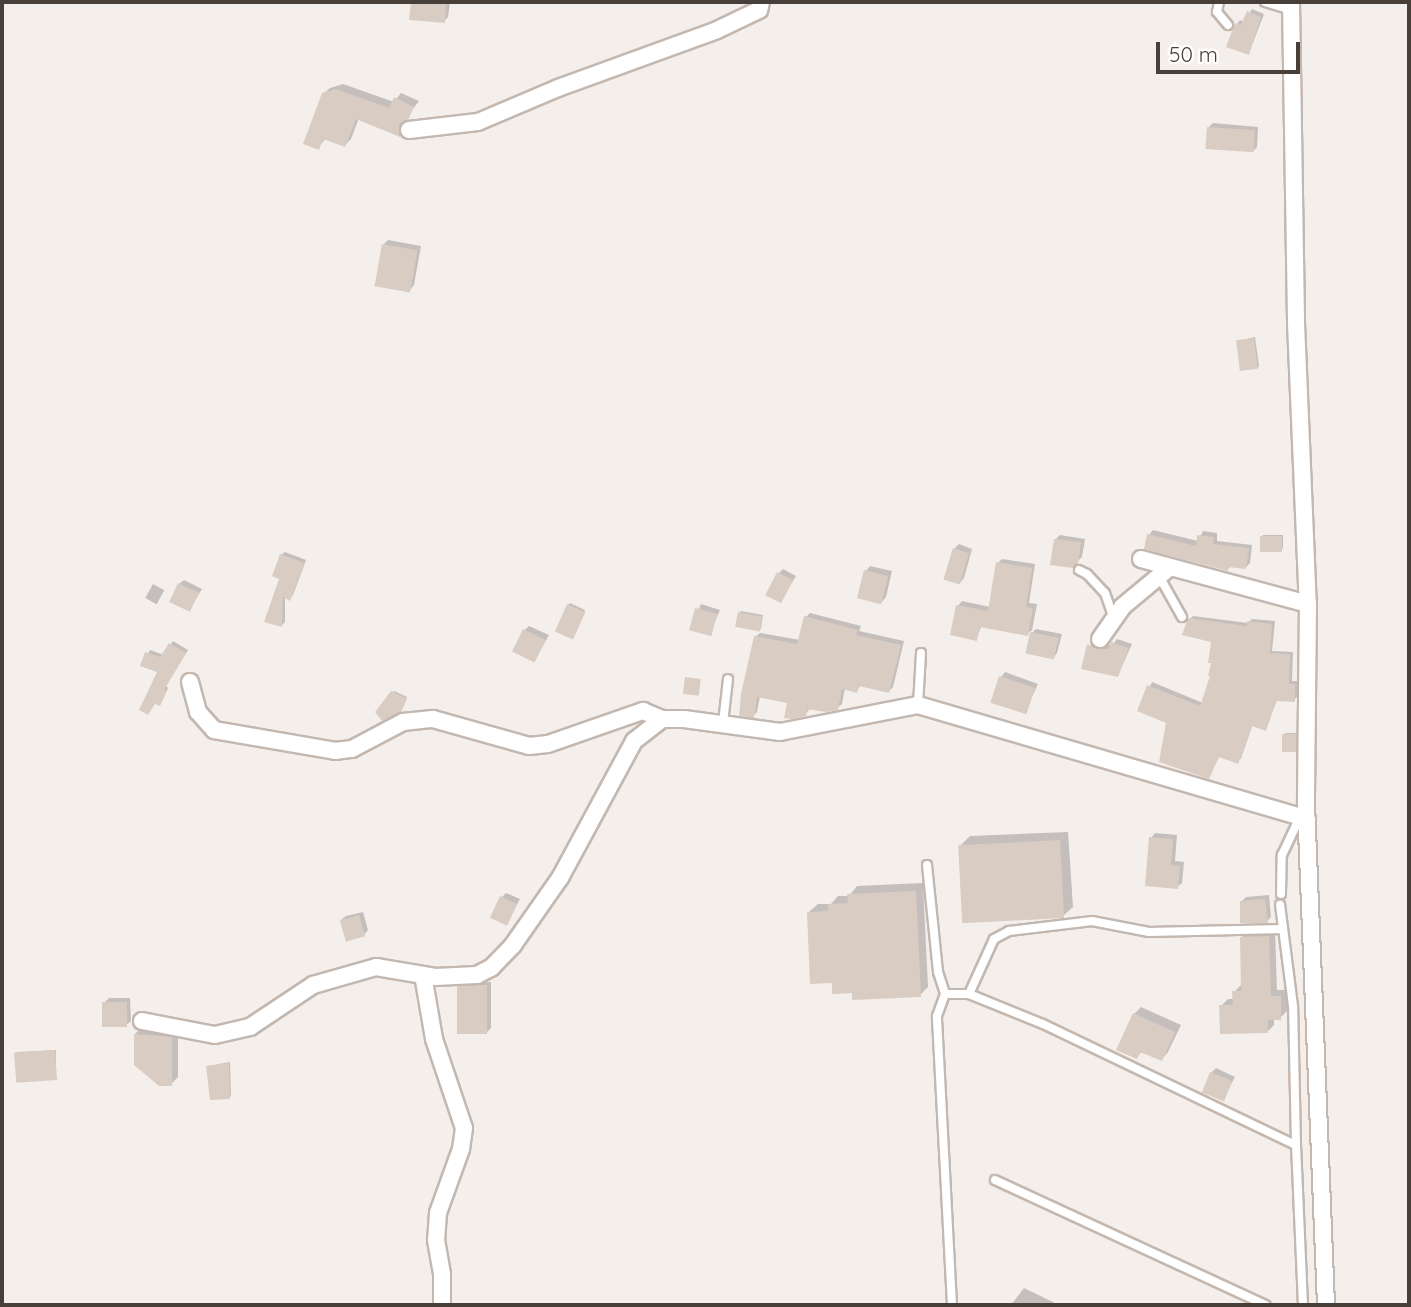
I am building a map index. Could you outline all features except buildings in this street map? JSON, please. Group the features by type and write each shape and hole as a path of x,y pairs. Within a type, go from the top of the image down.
{"street":[{"path":"409,130 478,122 558,88 717,30 759,10 761,2"},
{"path":"1292,6 1296,323 1308,604 1303,818 1326,1305"},
{"path":"1141,559 1164,572 1308,604"},
{"path":"1100,639 1122,607 1164,572"},
{"path":"190,682 198,712 214,730 334,751 352,749 403,722 433,719 529,746 548,744 643,711 662,719 792,731 918,705 1303,818"},
{"path":"142,1021 215,1035 250,1027 313,985 376,967 423,975 477,975 491,968 513,945 560,878 634,741 662,719"},
{"path":"423,975 434,1039 464,1128 460,1149 438,1213 436,1240 442,1274 442,1305"}],"lane":[{"path":"1219,2 1217,12 1228,26"},
{"path":"1265,2 1292,6"},
{"path":"1079,570 1087,574 1105,593 1114,619"},
{"path":"1164,572 1182,617"},
{"path":"918,705 921,653"},
{"path":"723,723 728,679"},
{"path":"1281,894 1282,855 1303,818"},
{"path":"927,865 938,972 945,994 937,1016 952,1305"},
{"path":"1280,905 1293,1006 1303,1305"},
{"path":"969,994 994,939 1009,931 1092,921 1149,932 1283,929"},
{"path":"945,994 969,994 1043,1024 1256,1129 1296,1145"},
{"path":"995,1180 1265,1305"}]}
